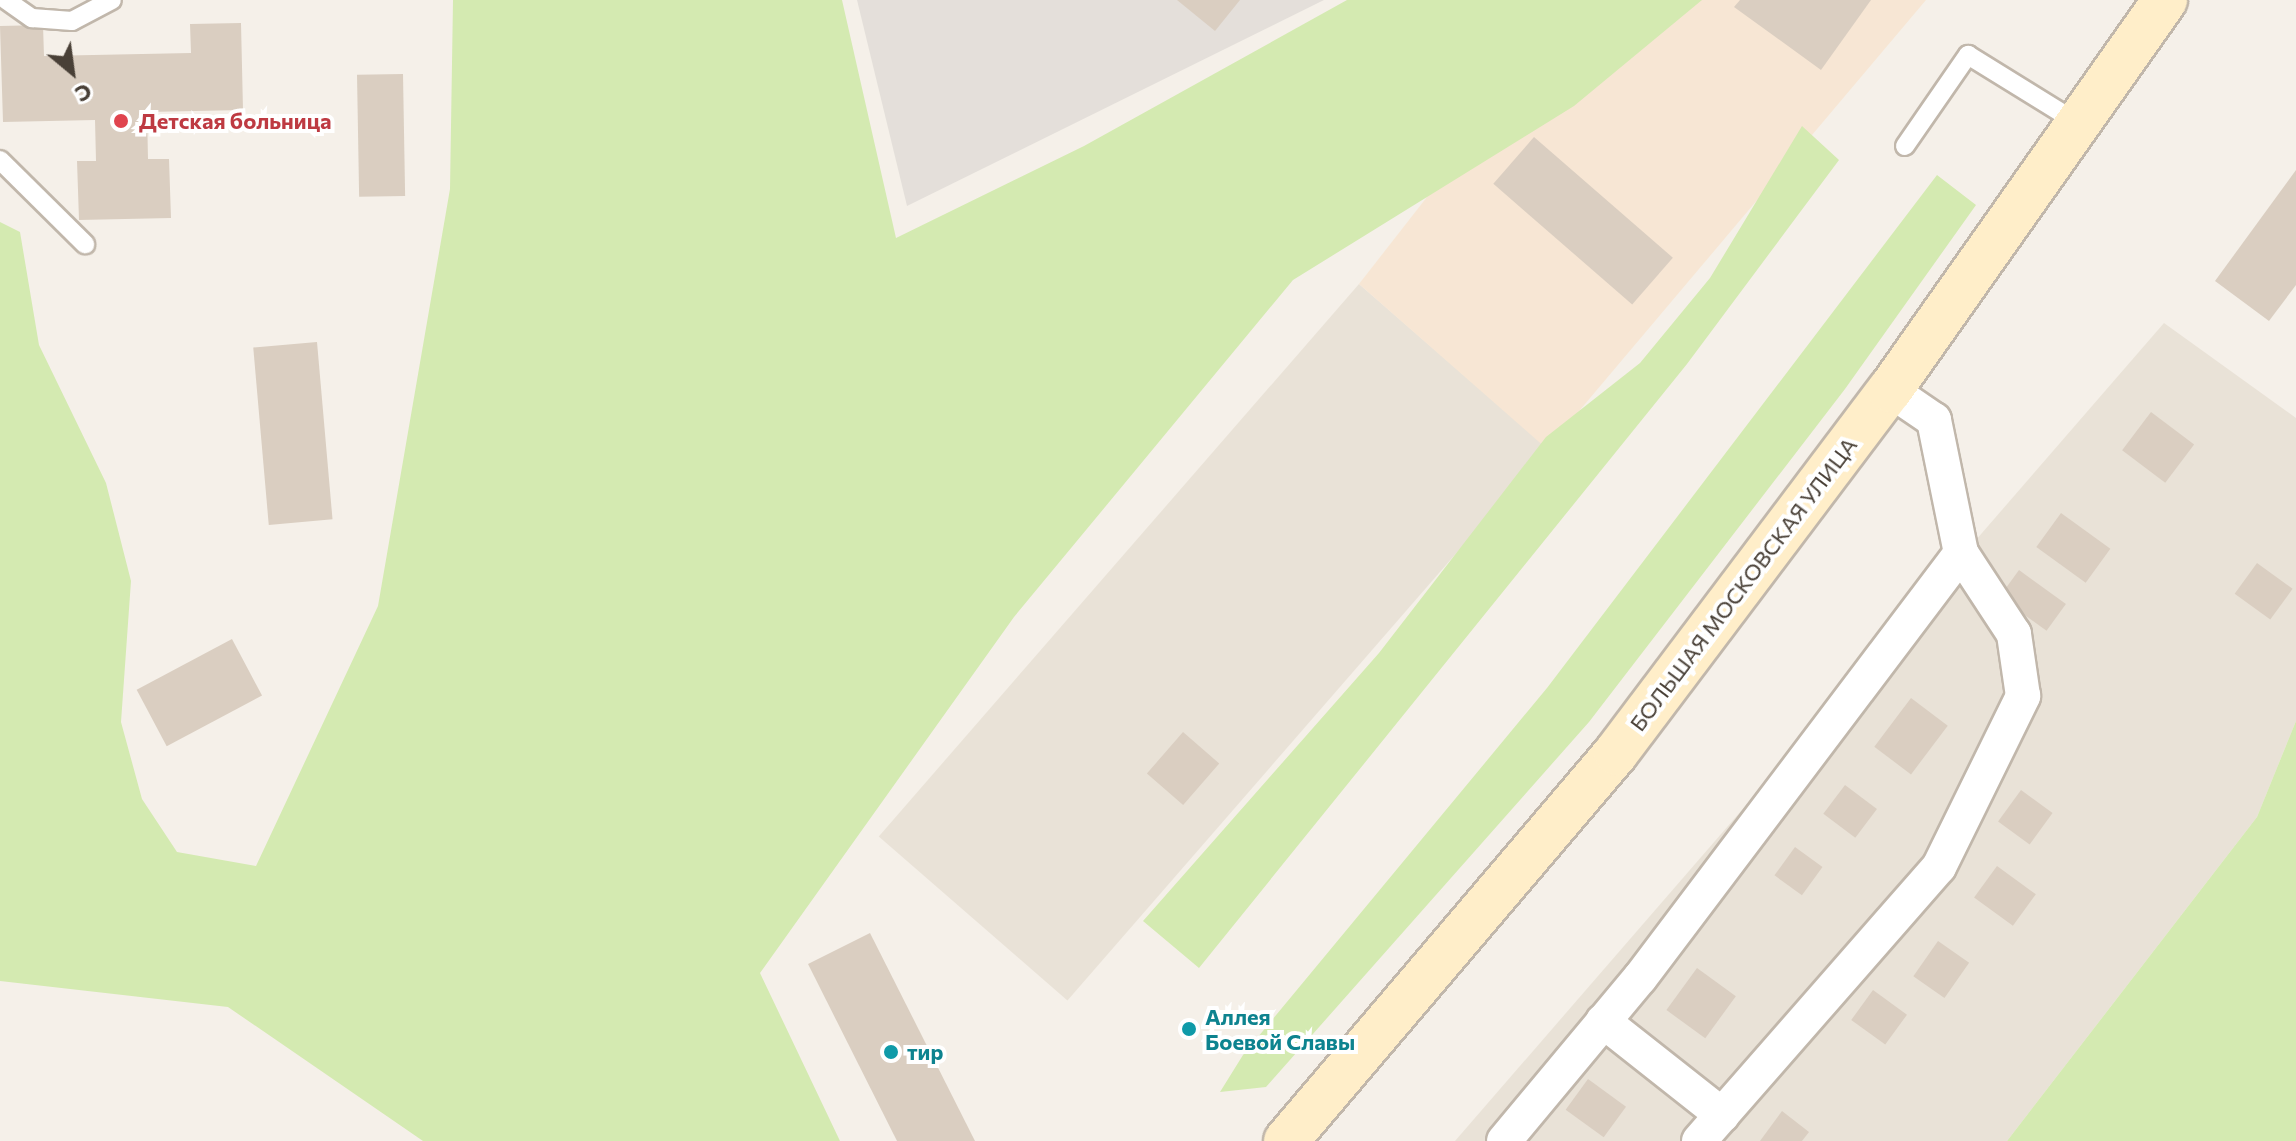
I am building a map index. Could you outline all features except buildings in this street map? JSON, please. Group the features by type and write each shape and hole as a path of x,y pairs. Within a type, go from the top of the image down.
{"main road":[{"name":"БОЛЬШАЯ МОСКОВСКАЯ УЛИЦА","path":"1286,1141 1616,753 1890,390 2165,0"}],"street":[{"path":"1699,1141 1939,867 2023,696 2014,634 1961,553 1943,445 1934,420 1890,390"},
{"path":"1504,1141 1603,1021 1961,553"},
{"path":"1603,1021 1722,1115"}],"lane":[{"path":"6,0 32,18 72,21 112,0"},
{"path":"1905,146 1968,55 2078,123"},
{"path":"0,160 85,244"}],"shaded area":[{"path":"857,0 1324,0 907,206"},
{"path":"1581,0 1926,0 1547,449 1359,284"},
{"path":"1359,284 1548,448 1067,1000 879,836"},
{"path":"2164,323 2296,418 2296,721 2257,817 2007,1141 1455,1141"}],"green space":[{"path":"453,0 842,0 896,238 1084,146 1347,0 1702,0 1574,106 1293,280 1014,617 760,973 840,1141 423,1141 228,1007 0,981 0,222 20,232 39,345 106,483 131,581 121,722 142,799 177,852 256,866 378,606 450,189"},
{"path":"1802,126 1839,160 1687,364 1199,968 1143,921 1379,653 1546,437 1640,363 1710,278"},
{"path":"1937,175 1976,205 1845,389 1589,722 1266,1087 1220,1092 1243,1055 1547,688"},
{"path":"2296,721 2296,1141 2007,1141 2257,817"}],"place":[{"name":"Детская больница","path":"121,121"},
{"name":"Аллея Боевой Славы","path":"1189,1029"},
{"name":"тир","path":"891,1052"}]}
